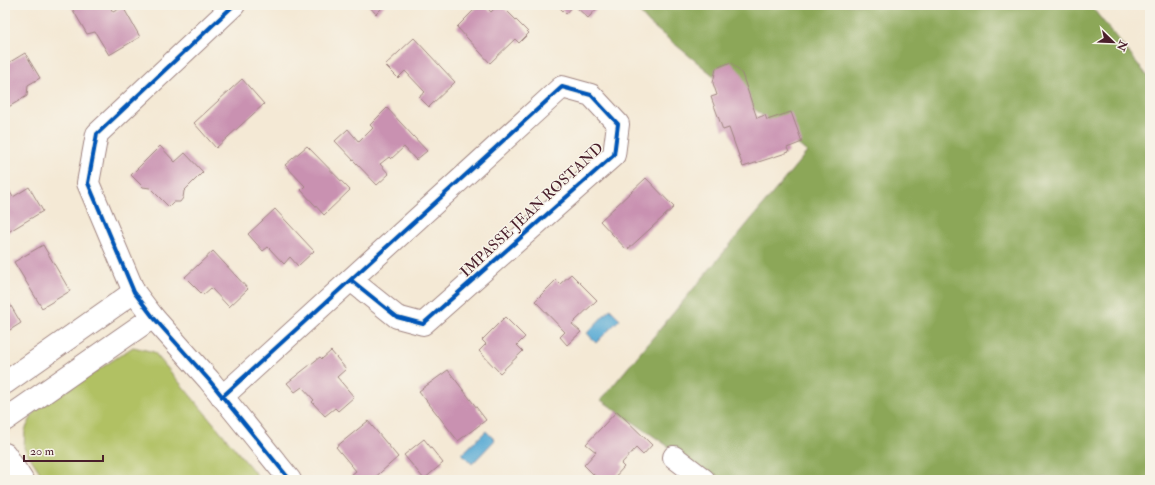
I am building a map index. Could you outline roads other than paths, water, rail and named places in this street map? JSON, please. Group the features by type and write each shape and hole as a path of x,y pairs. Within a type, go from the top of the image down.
{"street":[{"path":"234,5 98,134 88,183 134,292 153,317 209,380 290,480"},
{"name":"IMPASSE JEAN ROSTAND","path":"222,397 562,87 591,95 618,124 614,155 423,324 397,317 351,280"},
{"path":"5,383 134,292"},
{"path":"5,420 153,317"},
{"path":"5,454 22,480"},
{"path":"674,457 704,480"}],"water":[{"path":"610,309 620,319 596,343 587,333"},
{"path":"486,431 495,440 472,464 462,454"}]}
